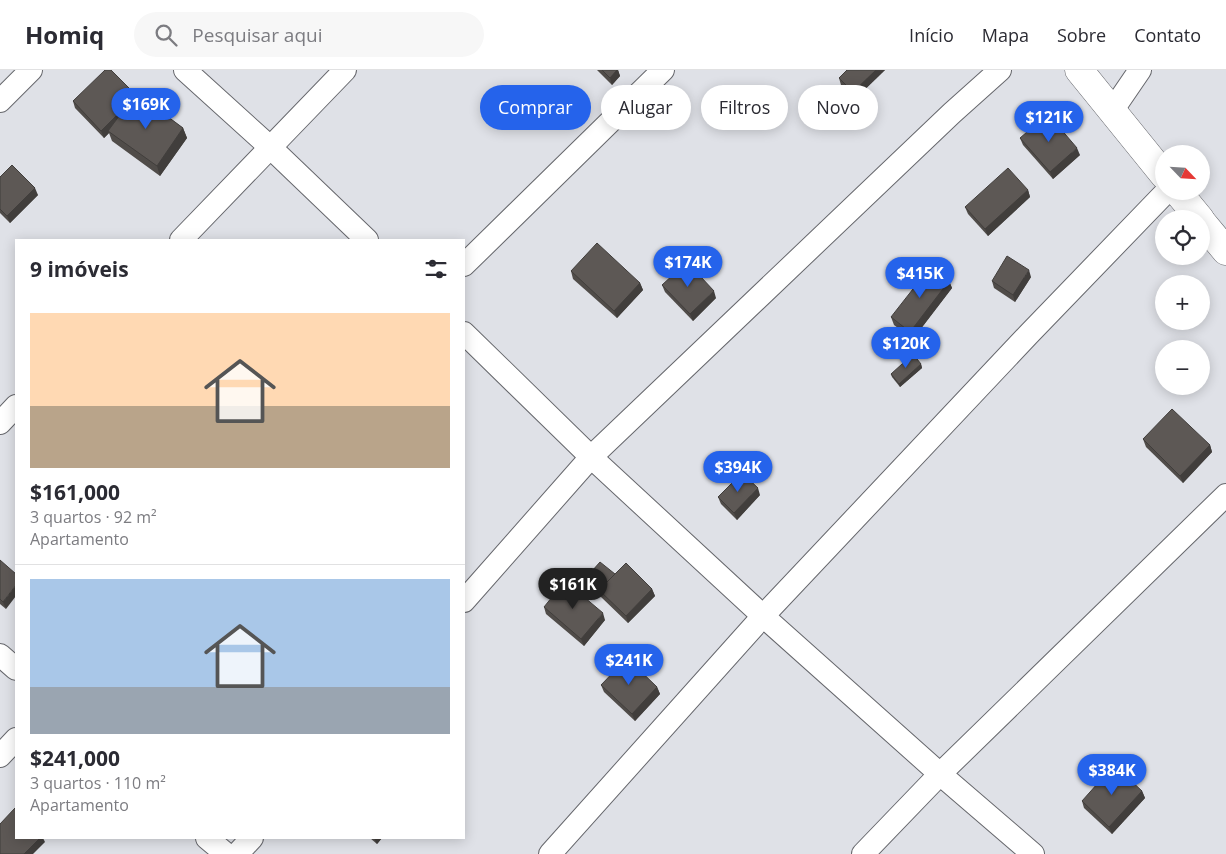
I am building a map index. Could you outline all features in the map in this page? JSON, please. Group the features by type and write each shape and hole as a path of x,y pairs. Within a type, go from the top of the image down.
{"street":[{"path":"0,101 31,70"},
{"path":"185,70 271,148 365,239"},
{"path":"182,239 345,70"},
{"path":"465,263 663,70"},
{"path":"465,600 592,457 952,113 1000,70"},
{"path":"1079,70 1155,164"},
{"path":"1112,111 1140,70"},
{"path":"550,854 763,616 1158,200"},
{"path":"1184,200 1192,210"},
{"path":"1210,232 1226,251"},
{"path":"465,334 592,457 763,616 940,774 1034,854"},
{"path":"0,422 15,407"},
{"path":"862,854 940,774 1226,495"},
{"path":"0,655 15,668"},
{"path":"0,756 15,740"},
{"path":"208,839 226,854"},
{"path":"237,854 251,839"}],"building":[{"path":"105,70 111,70 135,94 101,131 73,101"},
{"path":"602,70 617,70 610,78"},
{"path":"847,70 876,70 860,85 846,85 839,78"},
{"path":"136,93 183,128 157,166 108,131"},
{"path":"1048,114 1077,148 1050,172 1020,138"},
{"path":"12,165 35,188 7,216 0,209 0,177"},
{"path":"1008,168 1028,190 985,229 965,207"},
{"path":"597,243 640,283 614,311 571,271"},
{"path":"1007,256 1029,270 1013,295 992,281"},
{"path":"687,262 714,291 690,314 662,285"},
{"path":"931,266 949,281 910,332 891,317"},
{"path":"913,354 921,364 899,384 891,374"},
{"path":"1172,409 1210,445 1180,476 1143,439"},
{"path":"742,473 758,488 734,513 718,497"},
{"path":"0,560 15,573 15,586 3,602 0,599"},
{"path":"600,562 615,574 599,590 600,593 584,580"},
{"path":"626,563 652,589 626,616 599,590"},
{"path":"565,581 603,613 581,639 544,607"},
{"path":"627,658 657,687 632,714 601,685"},
{"path":"1114,765 1142,791 1109,827 1082,801"},
{"path":"15,808 15,839 39,839 24,854 0,854 0,824"}]}
